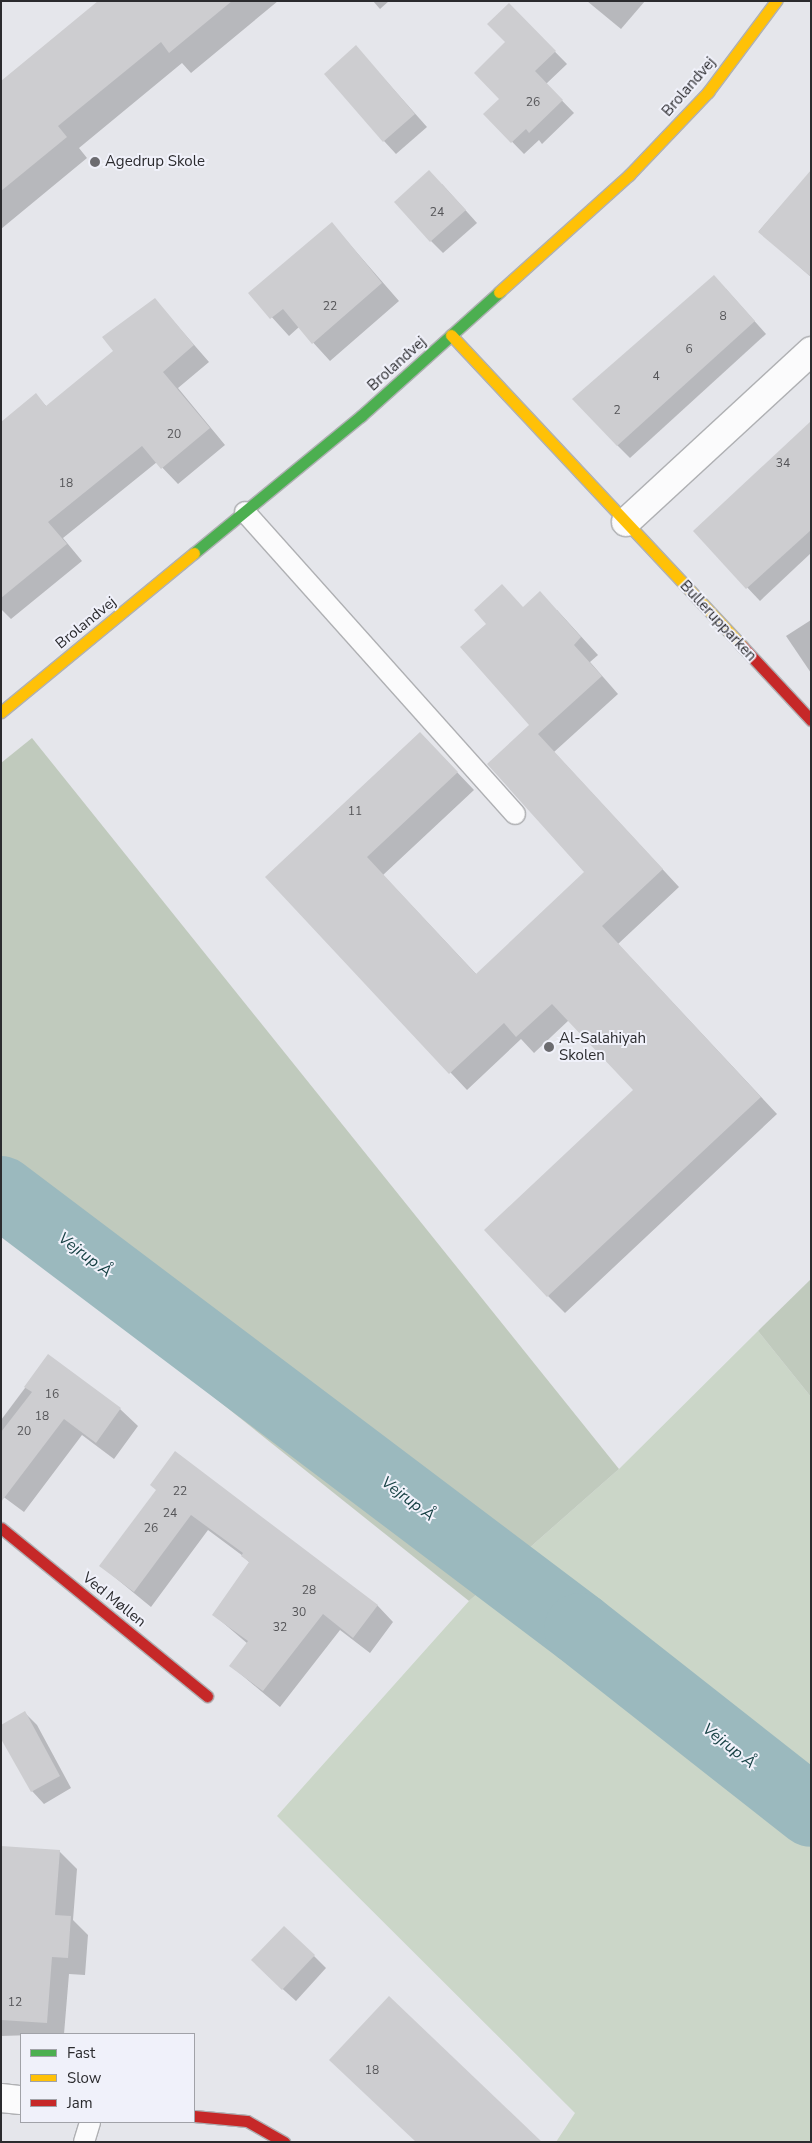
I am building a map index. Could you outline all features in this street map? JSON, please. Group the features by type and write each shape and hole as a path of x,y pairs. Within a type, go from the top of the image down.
{"street":[{"name":"Brolandvej","path":"1,712 361,416 629,175 708,92 776,1"},
{"name":"Bullerupparken","path":"451,335 811,720"},
{"path":"626,522 811,351"},
{"name":"Ved Møllen","path":"1,1528 207,1696"},
{"path":"1,2098 20,2100"},
{"path":"195,2116 247,2121 284,2142"}],"lane":[{"path":"245,512 515,814"},
{"path":"84,2142 90,2123"}],"green space":[{"path":"758,1331 811,1397 811,2142 556,2142 575,2113 277,1816 469,1601 619,1469"}],"shaded area":[{"path":"32,738 619,1469 469,1601 1,1227 1,763"},
{"path":"811,1279 811,1397 758,1331"}],"building":[{"path":"98,1 232,1 169,53 161,42 58,126 67,137 1,191 1,81"},
{"path":"509,3 556,51 535,71 563,100 529,133 526,129 511,143 483,114 499,99 474,73 505,42 487,24"},
{"path":"356,45 415,114 383,142 324,74"},
{"path":"429,170 466,210 430,242 394,202"},
{"path":"811,170 811,277 758,232"},
{"path":"332,222 382,283 312,344 283,309 270,319 248,293"},
{"path":"714,275 755,321 617,446 572,399"},
{"path":"155,298 194,345 163,372 210,428 161,469 142,446 48,522 67,544 1,598 1,422 36,393 46,406 113,351 102,337"},
{"path":"811,421 811,530 746,589 693,531"},
{"path":"502,584 523,607 540,591 581,637 574,645 602,676 538,734 663,869 602,926 761,1097 547,1297 484,1230 633,1090 552,1004 516,1037 504,1023 449,1074 265,877 420,732 458,772 367,857 476,974 584,872 487,764 529,725 460,647 486,624 474,610"},
{"path":"48,1354 121,1408 96,1443 64,1419 1,1502 1,1432 32,1392 24,1387"},
{"path":"175,1451 378,1605 353,1638 323,1614 263,1691 229,1666 248,1641 212,1615 249,1562 241,1556 243,1553 191,1515 134,1592 99,1566 156,1490 150,1485"},
{"path":"25,1711 60,1776 31,1792 1,1739 1,1725"},
{"path":"1,1846 60,1850 55,1915 71,1916 68,1958 52,1957 47,2023 1,2020"},
{"path":"284,1926 315,1955 282,1990 251,1960"},
{"path":"389,1996 542,2142 416,2142 329,2060"}],"waterway":[{"name":"Vejrup Å","path":"1,1192 580,1629 811,1811"}],"traffic: fast":[{"path":"194,553 361,416 499,292"}],"traffic: slow":[{"path":"499,292 629,175 708,92 776,1"},
{"path":"451,335 742,646"},
{"path":"1,712 194,553"}],"traffic: jam":[{"path":"742,646 811,720"},
{"path":"1,1528 207,1696"},
{"path":"195,2116 247,2121 284,2142"}],"place":[{"name":"Agedrup Skole","path":"95,162"},
{"name":"Al-Salahiyah Skolen","path":"549,1047"}]}
